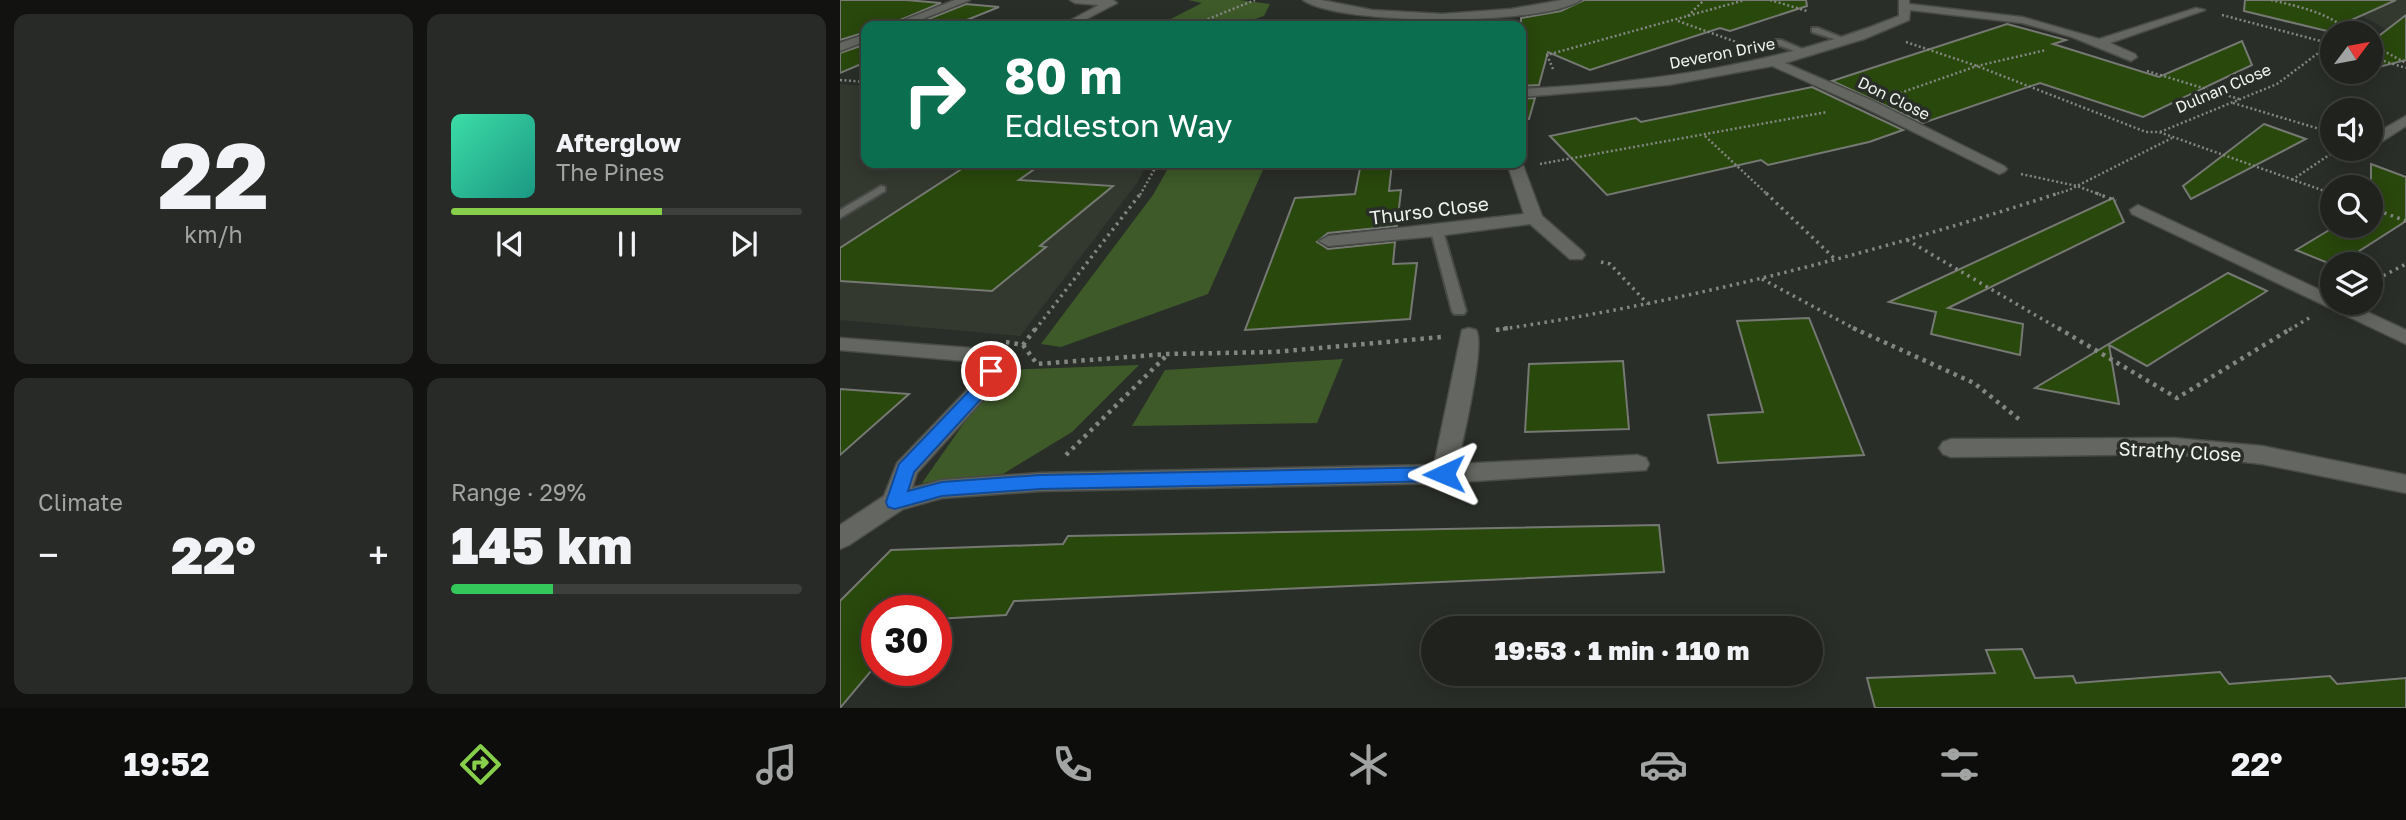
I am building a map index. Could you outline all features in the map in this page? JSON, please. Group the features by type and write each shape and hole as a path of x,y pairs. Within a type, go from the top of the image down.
{"street":[{"path":"908,21 965,0"},
{"path":"1075,0 1112,3 1075,21"},
{"path":"1308,0 1327,6 1382,14 1442,16 1535,9 1576,0"},
{"path":"1906,4 1998,14 2036,22 2102,42 2131,57"},
{"name":"Deveron Drive","path":"1526,93 1643,85 1773,62 1847,41 1905,18 1906,4"},
{"path":"2102,42 2200,10"},
{"path":"840,47 861,39"},
{"name":"Don Close","path":"1773,62 1868,104 1999,169"},
{"path":"2383,135 2404,123"},
{"path":"1516,168 1534,218 1576,255"},
{"path":"2138,210 2320,297"},
{"name":"Thurso Close","path":"1328,241 1437,232 1534,218"},
{"path":"2358,315 2406,338"},
{"path":"1444,474 1467,360 1469,334"},
{"path":"840,344 984,356 991,371 975,395 906,469 895,502"},
{"name":"Strathy Close","path":"1951,448 2174,446 2249,454 2406,484"},
{"path":"840,538 895,502 942,489 1040,482 1444,474 1637,464"}],"lane":[{"path":"1815,30 1847,41"},
{"path":"1778,42 1808,53"},
{"path":"840,215 881,189"},
{"path":"1437,232 1459,311"}],"path":[{"path":"1203,21 1255,0"},
{"path":"1688,17 1704,0"},
{"path":"1564,92 1547,55 1745,0"},
{"path":"2271,0 2320,13 2337,21"},
{"name":"Dulnan Close","path":"2200,10 2320,40"},
{"path":"1677,20 1737,42"},
{"path":"1526,163 1704,136 1868,104 1977,66 2087,38"},
{"path":"1930,50 2146,132 2159,132 2320,190"},
{"name":"Dulnan Close","path":"2159,132 2277,84 2320,52"},
{"path":"2384,52 2406,66"},
{"path":"2131,57 2127,64 2239,99"},
{"path":"2384,60 2406,66"},
{"path":"840,80 861,82"},
{"path":"2232,103 2320,130"},
{"path":"1704,136 1835,259"},
{"path":"994,340 1023,345 1037,364 1167,354 1274,352 1469,334 1572,319 1761,278 1965,224 2077,186 2172,138"},
{"path":"2292,180 2320,161"},
{"path":"1023,345 1141,194 1155,168"},
{"path":"1999,169 2077,186 2138,210"},
{"path":"2383,212 2406,221"},
{"path":"1906,240 2177,398 2320,311"},
{"path":"1576,255 1610,264 1648,304"},
{"path":"2383,276 2406,264"},
{"path":"1761,278 1864,334 1974,383 2056,447"},
{"path":"1040,482 1091,426 1167,354"}],"shaded area":[{"path":"2327,0 2406,0 2406,41 2384,28 2384,21 2371,21"},
{"path":"840,84 861,86 861,168 1145,168 1137,183 1020,336 840,320"}],"green space":[{"path":"1188,0 1240,0 1270,4 1264,16 1248,21 1167,21 1202,3"},
{"path":"1168,168 1264,168 1208,294 1061,347 1041,344 1153,195"},
{"path":"1343,359 1317,423 1132,426 1165,370"},
{"path":"1139,365 1072,432 1003,474 922,483 1001,370"}],"building":[{"path":"840,0 941,3 898,21 861,21 861,34 840,40"},
{"path":"1584,0 1806,0 1807,6 1730,31 1720,28 1590,70 1548,52 1539,85 1526,86 1526,21 1521,21 1521,18 1561,11"},
{"path":"2245,0 2396,0 2349,21 2320,21 2320,29 2244,11"},
{"path":"966,4 999,7 964,21 924,21"},
{"path":"2406,15 2406,60 2384,66 2384,32"},
{"path":"2007,24 2066,40 2053,44 2159,77 2242,41 2252,65 2143,117 2040,83 1923,123 1832,81"},
{"path":"861,46 861,64 840,73 840,53"},
{"path":"1812,87 1903,130 1869,142 1768,165 1761,160 1607,195 1550,136 1636,118 1641,122"},
{"path":"1535,98 1529,119 1526,119 1526,99"},
{"path":"2264,124 2306,139 2191,199 2183,186"},
{"path":"2371,164 2406,177 2406,221 2383,236 2383,175 2371,175"},
{"path":"963,168 1036,168 1019,180 1113,186 1040,246 1046,247 992,291 840,281 840,248"},
{"path":"1360,168 1391,168 1389,191 1401,190 1397,226 1328,233 1317,242 1328,249 1395,242 1393,264 1417,263 1410,319 1245,330 1295,198 1355,194"},
{"path":"2113,198 2124,222 1948,308 2023,324 2020,355 1931,334 1936,312 1889,302"},
{"path":"2320,236 2320,238 2380,238 2358,252 2320,252 2320,260 2296,250"},
{"path":"2228,273 2267,291 2147,366 2109,345 2119,404 2035,388"},
{"path":"1809,318 1864,455 1718,463 1708,415 1763,412 1737,321"},
{"path":"1623,361 1629,429 1525,432 1529,364"},
{"path":"840,389 909,394 840,455"},
{"path":"1659,525 1664,572 1014,601 1006,615 952,618 952,595 861,595 861,683 840,708 840,601 891,550 1063,544 1068,536"},
{"path":"2022,649 2035,678 2073,676 2076,683 2220,672 2229,684 2330,676 2337,684 2406,678 2406,708 1875,708 1867,678 1995,673 1986,650"}],"route":[{"path":"991,371 975,395 906,469 895,502 942,489 1040,482 1444,474"}]}
